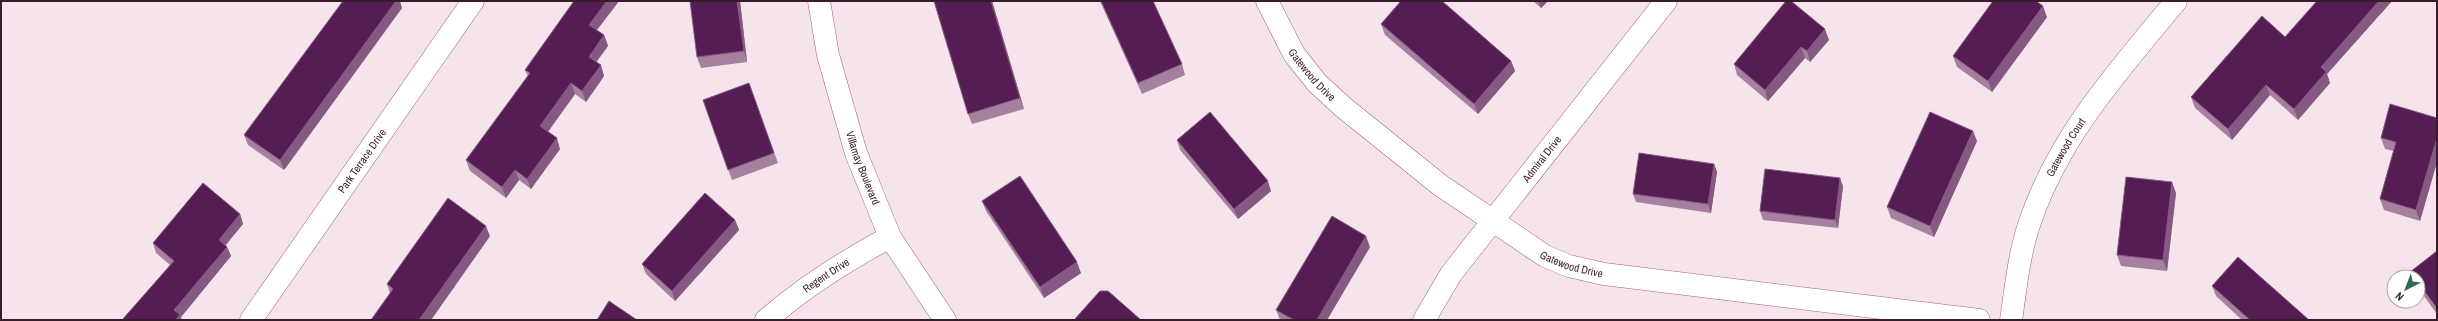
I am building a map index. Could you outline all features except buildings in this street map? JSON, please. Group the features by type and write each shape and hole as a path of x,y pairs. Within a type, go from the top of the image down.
{"street":[{"name":"Park Terrace Drive","path":"251,320 473,1"},
{"name":"Villamay Boulevard","path":"819,1 828,54 856,153 890,237 945,320"},
{"name":"Gatewood Drive","path":"1268,1 1294,54 1317,83 1343,107 1440,185 1545,256 1569,266 1604,274 1979,320"},
{"name":"Admiral Drive","path":"1424,320 1452,274 1492,221 1666,1"},
{"name":"Gatewood Court","path":"2011,320 2023,246 2029,223 2039,196 2063,149 2106,85 2176,1"},
{"name":"Regent Drive","path":"766,320 794,296 840,264 890,237"}]}
